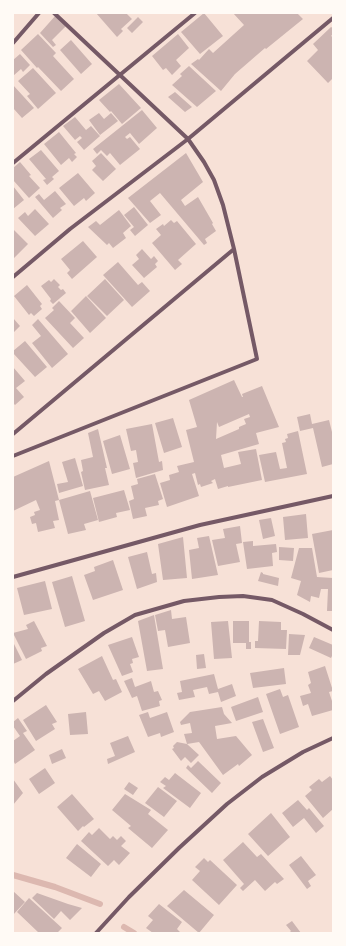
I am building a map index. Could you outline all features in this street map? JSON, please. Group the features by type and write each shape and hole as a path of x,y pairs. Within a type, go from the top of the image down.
{"street":[{"path":"13,43 39,13"},
{"path":"13,456 257,359 234,249 223,205 214,180 204,162 188,139 54,13"},
{"path":"13,163 195,13"},
{"path":"13,277 70,229 188,139 333,18"},
{"path":"13,434 234,249"},
{"path":"13,577 200,525 333,496"},
{"path":"13,701 46,674 104,633 135,615 184,601 243,596 272,600 333,630"},
{"path":"96,933 168,858 227,804 262,777 303,752 333,738"}],"building":[{"path":"96,13 126,13 132,19 121,29 123,31 117,37"},
{"path":"204,13 223,36 200,54 181,32"},
{"path":"233,13 297,13 303,19 266,49 265,48 235,74 221,91 191,64 198,59 199,60 209,49 213,53 244,25"},
{"path":"56,15 66,26 52,40 56,45 53,47 40,33"},
{"path":"138,17 143,22 132,33 127,28"},
{"path":"331,27 333,28 333,34 331,36 333,37 333,78 328,83 307,61 318,50 313,44"},
{"path":"38,34 56,53 53,56 74,79 61,91 21,50"},
{"path":"178,34 189,48 176,60 181,66 172,75 166,68 163,70 152,56"},
{"path":"71,40 92,64 81,74 60,50"},
{"path":"20,54 30,65 23,72 21,69 13,76 13,60"},
{"path":"189,66 216,91 197,107 172,85 182,76 180,74"},
{"path":"33,68 56,93 38,109 27,96 30,94 18,81"},
{"path":"119,84 141,108 122,124 99,100"},
{"path":"13,85 34,108 22,118 13,108"},
{"path":"175,92 192,107 185,112 168,97"},
{"path":"142,110 157,128 139,144 130,133 125,137 127,139 130,137 140,149 120,165 110,153 107,156 101,150 97,154 93,149"},
{"path":"99,113 104,119 111,113 118,121 100,135 89,120"},
{"path":"75,117 86,130 91,126 100,136 84,150 77,142 82,138 80,136 75,140 63,126"},
{"path":"59,132 76,153 74,154 77,157 72,162 69,158 61,165 44,144"},
{"path":"41,150 59,171 52,177 54,179 47,185 43,180 46,179 29,159"},
{"path":"101,153 116,169 103,181 92,170 96,166 92,161"},
{"path":"186,153 203,182 181,200 185,206 198,197 216,231 205,239 207,243 204,245 160,193 150,201 161,215 150,223 128,198"},
{"path":"20,162 31,175 29,176 40,188 29,198 13,180 13,168"},
{"path":"78,173 95,193 86,201 84,198 74,206 59,188"},
{"path":"13,186 24,200 13,209"},
{"path":"55,191 66,204 60,208 62,210 53,218 35,197 39,194 44,200"},
{"path":"134,207 148,225 135,236 130,230 134,227 124,215"},
{"path":"35,209 49,224 35,236 18,218 25,212 28,216"},
{"path":"119,210 131,226 123,233 126,238 113,248 109,243 107,245 88,227 96,221 100,225"},
{"path":"171,220 174,223 177,221 196,244 178,260 182,264 175,270 152,243 161,235 156,229 163,224 164,226"},
{"path":"13,229 28,244 13,259"},
{"path":"83,241 97,257 72,279 67,273 70,270 61,259"},
{"path":"142,249 151,259 154,256 158,261 155,264 157,267 144,278 132,265 139,259 136,255"},
{"path":"118,262 138,285 142,282 150,291 132,307 103,275"},
{"path":"54,279 60,285 58,287 61,290 63,289 66,293 53,304 41,286 49,280 51,282"},
{"path":"105,279 124,300 107,316 87,296"},
{"path":"27,285 42,304 40,306 42,309 34,316 31,313 29,315 14,296"},
{"path":"86,296 106,318 90,333 71,311"},
{"path":"59,301 75,318 70,323 84,338 73,348 45,318 54,310 52,308"},
{"path":"13,318 20,326 13,333"},
{"path":"38,319 68,354 52,368 32,343 41,336 32,325"},
{"path":"25,341 47,367 35,377 13,353 13,351"},
{"path":"13,367 25,381 16,388 24,397 15,405 13,403"},
{"path":"234,380 242,397 242,394 262,386 279,427 256,433 259,444 221,455 224,468 241,464 238,452 256,449 262,480 218,489 215,479 211,481 213,483 201,487 200,484 198,485 195,473 192,474 199,496 167,507 160,483 170,480 169,475 179,472 177,466 194,462 186,430 197,427 189,400","holes":["249,414 250,417 244,419 246,424 239,427 239,429 216,439 217,422 219,427"]},
{"path":"310,414 312,424 329,420 333,436 333,464 322,467 313,428 300,431 297,417"},
{"path":"173,418 182,447 164,453 155,423"},
{"path":"152,424 159,462 162,461 163,470 136,478 133,463 138,462 136,450 131,451 126,429"},
{"path":"98,429 107,468 105,468 109,485 85,490 81,472 83,471 81,460 93,457 88,433"},
{"path":"298,431 307,474 265,482 259,455 276,452 280,469 287,468 282,443 286,442 285,439 288,438 287,434"},
{"path":"120,435 130,469 112,474 103,441"},
{"path":"75,458 83,486 59,493 57,484 68,482 62,462"},
{"path":"49,461 59,500 55,501 59,520 53,521 55,528 38,532 36,523 32,524 30,517 35,515 34,512 40,510 36,500 13,511 13,477"},
{"path":"155,474 163,499 158,501 159,505 145,508 147,516 133,519 129,501 134,499 131,486 138,484 137,479"},
{"path":"124,490 130,510 116,513 117,517 99,522 93,498"},
{"path":"90,491 98,520 84,524 86,530 68,534 59,500"},
{"path":"306,514 308,538 285,540 283,517"},
{"path":"271,518 275,536 263,539 259,520"},
{"path":"240,526 242,543 236,544 240,562 218,566 212,540 225,538 223,529"},
{"path":"333,530 333,570 319,573 312,534"},
{"path":"209,536 218,575 192,579 189,550 199,548 197,538"},
{"path":"183,537 187,578 163,580 158,544"},
{"path":"253,541 253,546 276,544 277,552 272,553 273,566 247,569 243,542"},
{"path":"279,547 294,548 293,561 279,560"},
{"path":"299,548 312,548 317,577 333,578 333,611 327,611 328,589 321,589 319,598 311,596 310,602 297,595 301,581 291,578"},
{"path":"147,552 152,574 156,573 157,582 137,589 128,557"},
{"path":"113,560 123,590 93,600 84,575 95,571 94,567"},
{"path":"261,572 263,574 279,578 278,586 258,581"},
{"path":"72,576 85,621 65,627 52,582"},
{"path":"45,581 52,609 24,615 17,588"},
{"path":"171,610 172,619 186,617 190,643 168,647 165,630 158,631 155,615"},
{"path":"154,615 163,669 147,671 138,621"},
{"path":"34,621 47,646 41,648 42,651 26,659 13,633 28,629 26,625"},
{"path":"228,621 232,658 214,659 211,622"},
{"path":"233,621 249,621 249,642 251,642 251,649 246,649 246,643 233,643"},
{"path":"259,621 281,622 281,630 287,630 286,649 255,648 255,641 258,641"},
{"path":"289,634 305,635 300,655 288,655"},
{"path":"132,637 139,657 132,659 133,663 130,664 133,672 122,676 108,645"},
{"path":"314,637 333,645 333,654 331,658 309,648"},
{"path":"13,642 22,660 13,664"},
{"path":"204,654 206,668 197,669 196,655"},
{"path":"102,656 113,680 116,679 122,692 105,701 99,691 93,694 78,669"},
{"path":"325,666 333,691 329,692 333,704 333,710 312,716 308,704 303,706 300,696 311,693 308,685 311,683 308,672"},
{"path":"284,668 286,684 253,688 250,673"},
{"path":"214,674 218,689 232,684 236,696 221,702 218,692 209,694 207,687 193,690 195,697 179,700 177,693 182,692 180,681"},
{"path":"132,678 135,687 151,681 154,692 158,691 162,700 159,701 160,706 142,711 137,696 132,698 124,681"},
{"path":"280,689 283,697 288,695 299,727 280,734 266,694"},
{"path":"258,697 263,712 236,721 231,707"},
{"path":"46,705 57,722 52,724 55,729 36,741 23,720"},
{"path":"222,707 224,714 232,723 215,726 217,739 236,736 252,755 239,766 238,764 223,775 199,742 187,744 184,734 192,733 190,723 181,725 180,722 190,712"},
{"path":"86,712 88,734 70,735 68,714"},
{"path":"148,712 150,718 167,712 174,732 161,737 160,733 148,737 139,715"},
{"path":"18,718 27,731 23,733 35,750 15,764 13,760 13,741 20,736 13,726 13,722"},
{"path":"263,719 274,748 263,752 252,722"},
{"path":"128,736 135,752 108,764 107,759 115,756 110,743"},
{"path":"177,742 187,744 199,755 191,763 185,757 181,761 172,749"},
{"path":"62,749 66,758 52,764 49,755"},
{"path":"198,761 221,783 212,793 186,768 188,765 191,768"},
{"path":"45,768 55,783 39,794 29,779"},
{"path":"175,773 201,793 190,808 163,788 166,786 160,782 165,777 169,780"},
{"path":"330,776 333,780 333,809 323,818 305,796 312,790 309,787 319,779 322,782"},
{"path":"13,779 23,793 13,805"},
{"path":"129,782 138,788 133,795 124,789"},
{"path":"158,787 177,801 164,817 145,803"},
{"path":"72,794 94,819 78,831 57,807"},
{"path":"125,794 151,810 148,814 168,830 152,848 128,828 131,826 112,810"},
{"path":"298,800 307,810 309,808 324,826 316,833 304,818 293,827 282,813"},
{"path":"271,813 290,837 268,856 248,834"},
{"path":"99,828 110,839 113,836 117,840 121,836 126,841 121,846 130,853 119,865 114,860 108,866 81,841 89,832 92,835"},
{"path":"243,842 257,857 261,854 284,879 277,884 275,882 265,891 255,880 243,891 240,888 244,884 223,860"},
{"path":"77,844 101,864 91,877 66,858"},
{"path":"301,856 316,875 308,881 311,886 307,889 289,865"},
{"path":"204,858 208,862 210,860 237,885 219,905 192,880 200,871 195,867"},
{"path":"184,890 214,915 199,933 167,906"},
{"path":"13,891 25,902 13,915"},
{"path":"37,893 82,908 70,920 61,911 54,919 32,898"},
{"path":"29,898 62,928 57,933 39,933 17,912"},
{"path":"159,904 182,922 177,929 180,932 179,933 153,933 146,928 153,920 148,916"},
{"path":"292,921 301,933 289,933 291,931 286,925"}],"waterway":[{"path":"13,875 55,887 100,904"},
{"path":"124,927 134,933"}]}
